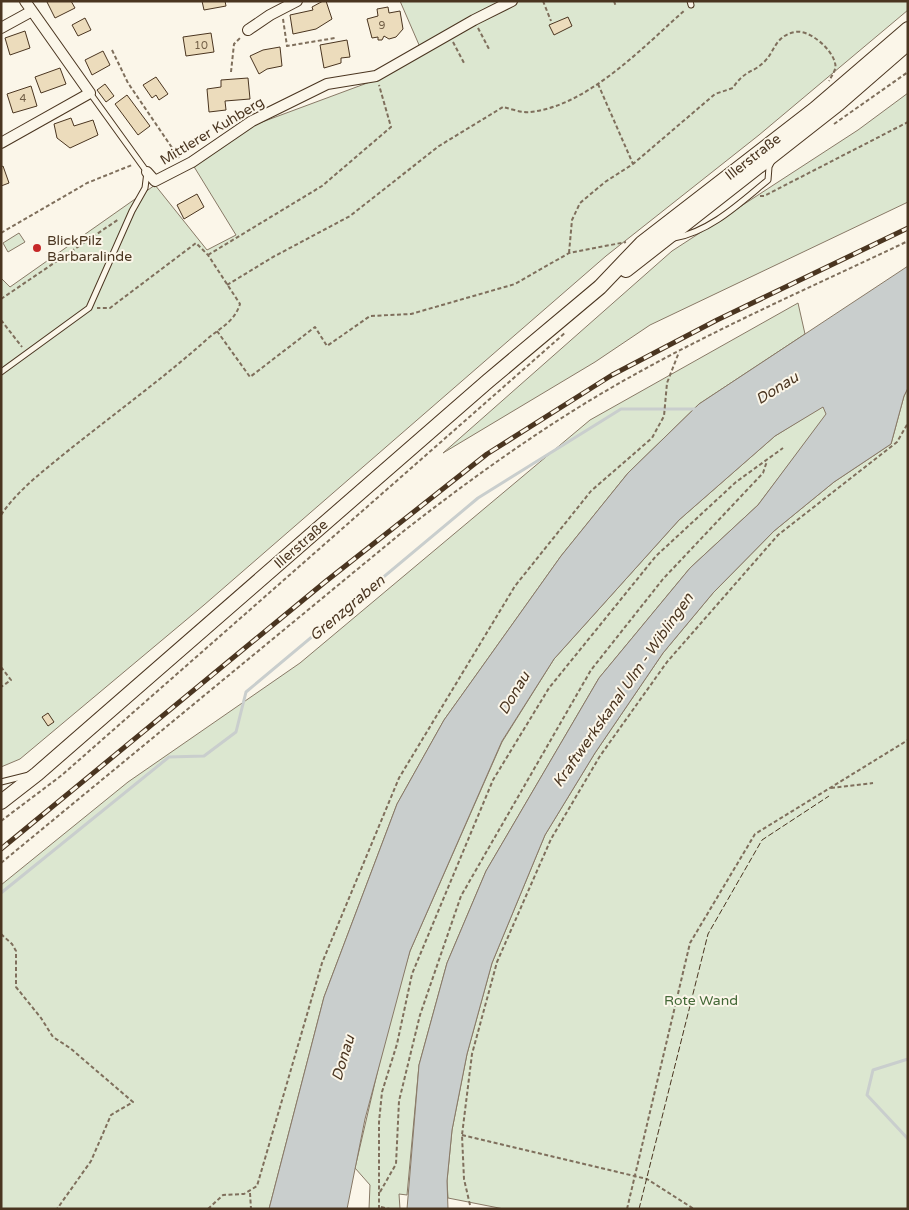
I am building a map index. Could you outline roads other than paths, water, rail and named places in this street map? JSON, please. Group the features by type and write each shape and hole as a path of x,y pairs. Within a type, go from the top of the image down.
{"main road":[{"name":"Illerstraße","path":"600,287 642,243 815,109 908,29"},
{"name":"Illerstraße","path":"1,802 37,774 488,381 600,287 668,239 860,86 908,44"}],"street":[{"path":"1,143 90,93 25,1"},
{"path":"248,30 297,1"},
{"name":"Mittlerer Kuhberg","path":"146,172 155,181 184,166 252,121 327,84 355,81 376,76 474,20 512,1"},
{"path":"1,28 32,11"}],"lane":[{"path":"1,372 89,308 132,210 145,188 146,172 90,93"},
{"path":"668,239 692,234 751,194 768,180 769,167 776,153"},
{"path":"1,782 37,774"}],"water":[{"path":"908,266 908,388 904,396 891,444 834,482 774,531 713,593 663,653 595,753 545,835 492,963 467,1054 452,1130 447,1181 448,1209 407,1209 419,1065 447,963 486,871 599,678 690,568 758,505 826,414 823,407 775,436 679,520 554,659 502,741 410,951 365,1119 347,1209 269,1209 324,997 397,804 444,720 561,556 628,473 699,404"}],"waterway":[{"name":"Grenzgraben","path":"1,893 169,757 204,756 236,732 246,692 478,498 621,409 696,409"},
{"path":"908,1059 873,1070 867,1095 908,1139"}],"railway":[{"path":"1,849 325,582 487,454 612,375 717,320 908,228"}],"place":[{"name":"BlickPilz Barbaralinde","path":"37,248"}],"water label":[{"name":"Donau","path":"777,388"},
{"name":"Kraftwerkskanal Ulm - Wiblingen","path":"623,690"},
{"name":"Donau","path":"514,693"},
{"name":"Donau","path":"343,1058"}],"park label":[{"name":"Rote Wand","path":"701,1000"}]}
